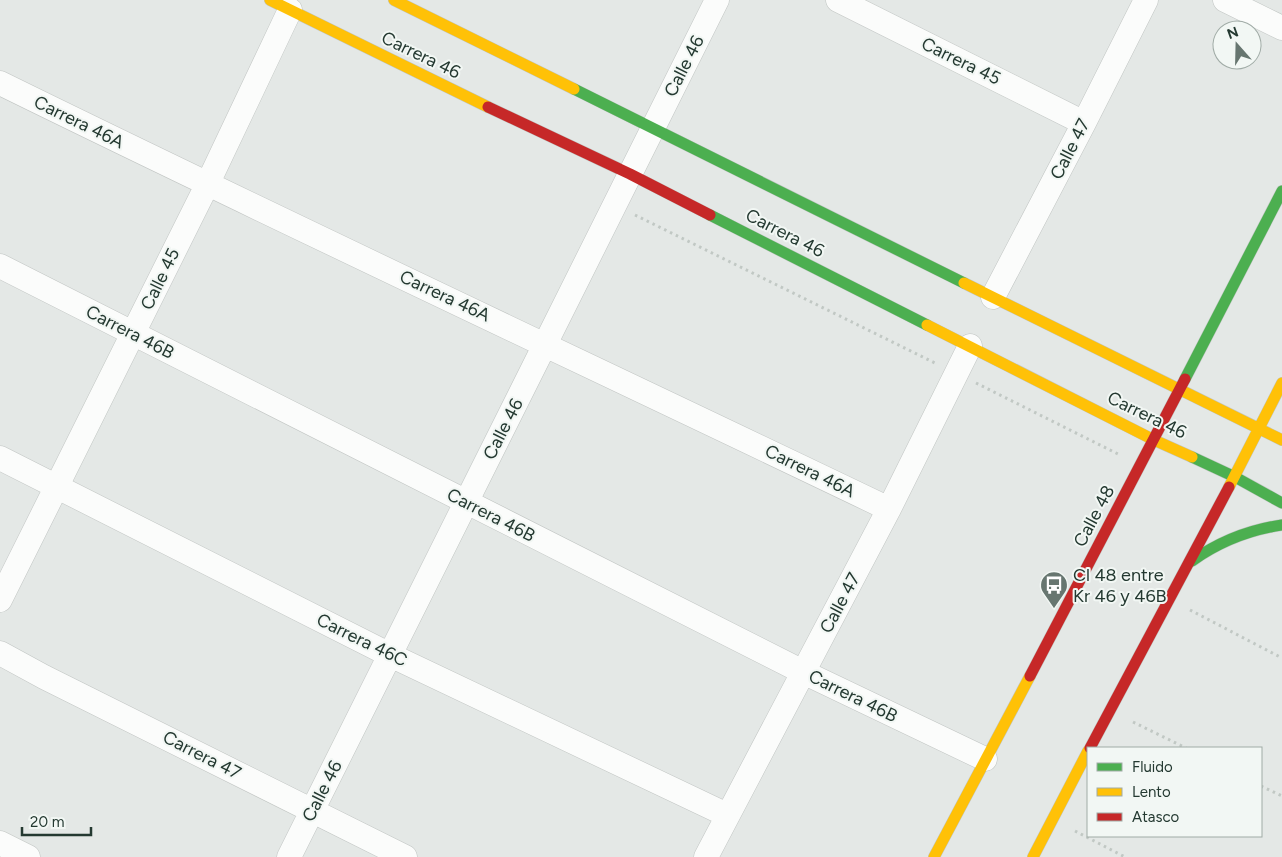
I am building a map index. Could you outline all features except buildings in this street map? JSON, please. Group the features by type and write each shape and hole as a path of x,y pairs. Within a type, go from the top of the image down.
{"main road":[{"name":"Carrera 46","path":"394,0 1282,440"},
{"name":"Carrera 46","path":"280,5 540,133 630,174 1154,440 1235,477 1282,503"},
{"name":"Calle 48","path":"934,857 1154,440 1282,191"},
{"path":"1091,747 1168,599 1235,477 1282,383"},
{"path":"1190,562 1211,547 1234,535 1258,528 1282,525"},
{"path":"1033,857 1087,754"}],"street":[{"name":"Calle 46","path":"289,857 717,0"},
{"name":"Carrera 45","path":"838,0 1084,122"},
{"name":"Calle 47","path":"993,298 1146,0"},
{"path":"1225,0 1282,28"},
{"name":"Calle 45","path":"0,600 207,185 280,5"},
{"name":"Carrera 46A","path":"0,83 207,185 890,509"},
{"name":"Carrera 46B","path":"0,266 803,672 985,759"},
{"name":"Calle 47","path":"706,857 890,509 970,346"},
{"name":"Carrera 46C","path":"0,458 390,655 728,815"},
{"name":"Carrera 47","path":"0,653 405,857"},
{"path":"0,843 28,857"}],"path":[{"path":"635,214 1121,455"},
{"path":"1168,599 1282,658"},
{"path":"1110,710 1184,747"},
{"path":"1262,786 1282,796"},
{"path":"1053,819 1087,837"},
{"path":"1087,837 1125,857"}],"traffic: fast":[{"path":"574,89 964,283"},
{"path":"1185,379 1282,191"},
{"path":"710,215 927,325"},
{"path":"1192,457 1235,477 1282,503"},
{"path":"1192,561 1235,537 1282,525"}],"traffic: slow":[{"path":"270,0 488,107"},
{"path":"394,0 574,89"},
{"path":"964,283 1282,440"},
{"path":"927,325 1154,440 1192,457"},
{"path":"1229,487 1282,383"},
{"path":"934,857 1030,676"},
{"path":"1033,857 1087,753"}],"traffic: jam":[{"path":"488,107 630,174 710,215"},
{"path":"1030,676 1185,379"},
{"path":"1091,747 1229,487"}],"place":[{"name":"Cl 48 entre Kr 46 y 46B","path":"1054,609"}]}
